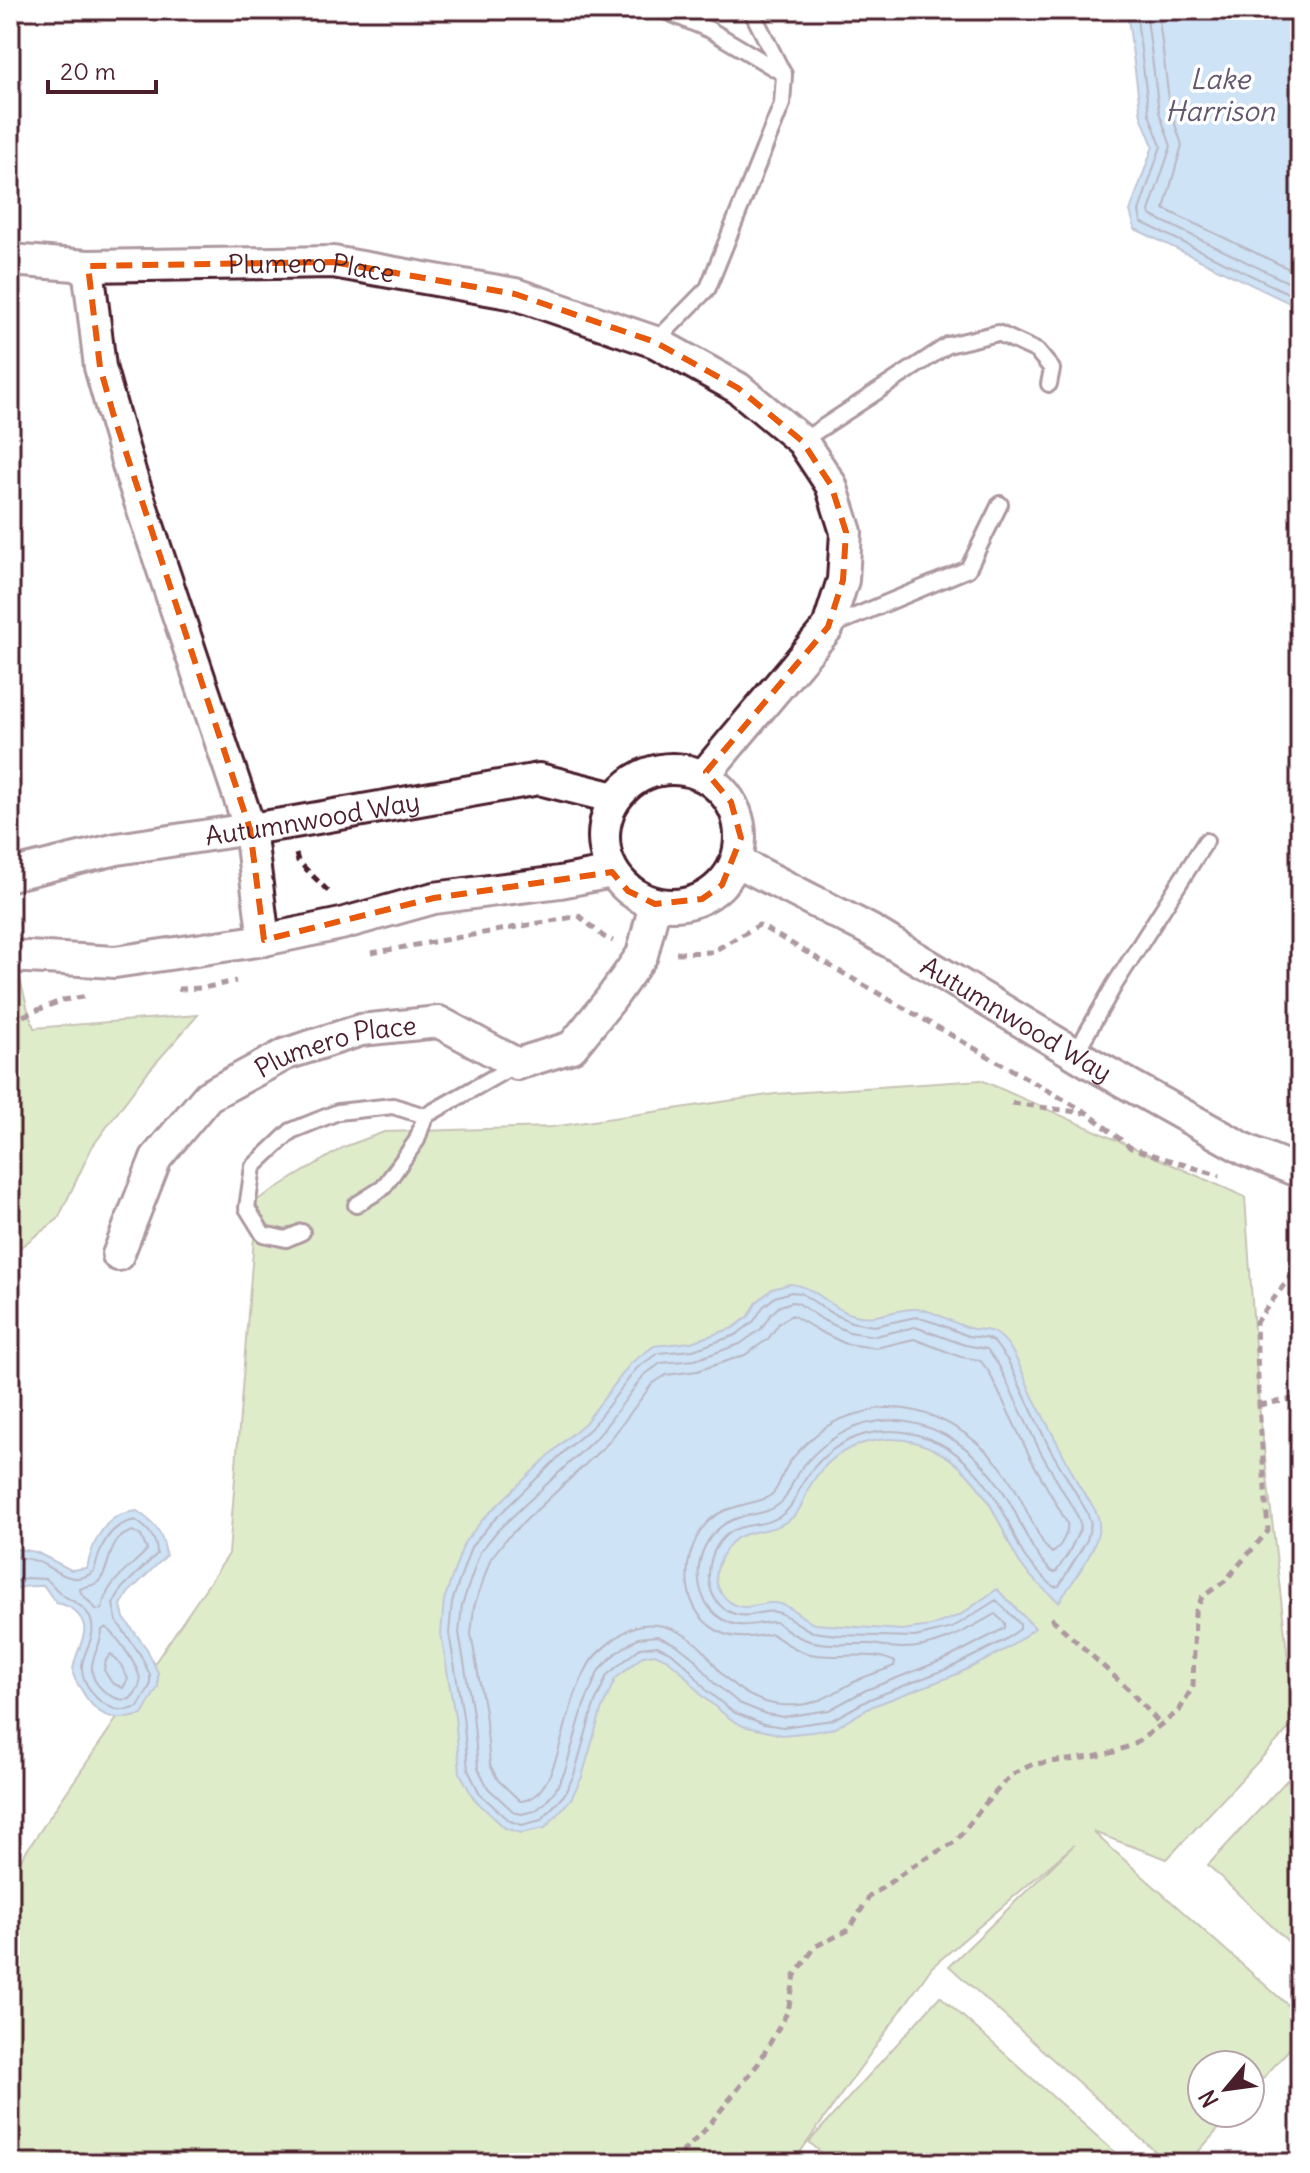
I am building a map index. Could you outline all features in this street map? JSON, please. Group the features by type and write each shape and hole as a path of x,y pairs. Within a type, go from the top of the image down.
{"street":[{"name":"Plumero Place","path":"10,260 88,266 333,262 515,294 655,342 738,388 802,441 831,485 846,532 843,580 828,627 704,775"},
{"path":"88,266 100,367 120,438 250,829 264,940"},
{"path":"681,768 704,775 731,802 737,814 741,838 736,861 722,885 702,899 679,906 655,904 628,891 612,872 606,859 605,820 615,798 627,784 648,772 681,768"},
{"name":"Autumnwood Way","path":"10,875 117,849 289,823 539,779 615,798"},
{"name":"Autumnwood Way","path":"736,861 870,930 1075,1054 1246,1150 1300,1172"},
{"path":"10,956 115,962 264,940 341,924 434,898 612,872"},
{"path":"517,1064 572,1047 642,955 655,904"},
{"name":"Plumero Place","path":"118,1255 156,1158 208,1096 286,1054 361,1030 439,1022 517,1064"}],"lane":[{"path":"663,10 710,30 784,75"},
{"path":"655,342 708,288 782,104 784,75 751,10"},
{"path":"802,441 948,345 998,333 1037,351 1052,369 1049,384"},
{"path":"828,627 968,569 1000,504"},
{"path":"1075,1054 1115,984 1206,841"},
{"path":"356,1205 383,1188 417,1140 425,1116 517,1064"},
{"path":"302,1232 286,1239 263,1234 247,1208 253,1167 268,1152 291,1131 338,1112 393,1106 425,1116"}],"path":[{"path":"289,823 298,861 331,893 341,924 345,957 579,916 604,937 642,955 712,952 759,925 1089,1114 1131,1148 1225,1178"},
{"path":"1012,1103 1089,1114"},
{"path":"671,2163 704,2131 758,2064 788,2011 795,1975 816,1946 849,1930 869,1897 919,1862 955,1842 1011,1775 1033,1764 1114,1752 1135,1744 1179,1711 1193,1686 1195,1613 1202,1597 1225,1581 1268,1531 1256,1322 1300,1264"},
{"path":"1259,1405 1300,1398"},
{"path":"1051,1618 1129,1690 1161,1725"}],"highlighted area":[{"path":"333,262 515,294 655,342 738,388 802,441 831,485 846,532 843,580 828,627 706,772 731,802 741,838 722,885 702,899 655,904 628,891 612,872 434,898 264,940 250,829 113,413 100,367 88,266"}],"green space":[{"path":"10,964 16,964 34,1028 198,1015 146,1074 92,1147 58,1219 10,1255"},
{"path":"981,1080 1245,1197 1259,1405 1295,1722 1167,1859 1093,1832 1300,2016 1300,2037 1266,2075 1266,2049 1186,2049 1186,2129 1219,2129 1188,2163 1168,2163 949,1966 1074,1845 932,1967 801,2151 806,2163 10,2163 10,1875 229,1554 257,1200 344,1147 384,1132 552,1127 775,1094"},
{"path":"1300,1766 1300,1953 1208,1865"},
{"path":"940,1996 1127,2163 833,2163 809,2142"}],"water":[{"name":"Lake Harrison","path":"1127,10 1300,10 1300,308 1135,229 1130,211 1153,146 1141,116"},
{"path":"790,1284 808,1289 855,1315 923,1310 966,1327 991,1331 1003,1339 1014,1354 1078,1484 1098,1516 1097,1536 1089,1556 1059,1602 1024,1568 981,1491 949,1458 922,1444 904,1440 886,1439 852,1448 836,1456 823,1469 794,1516 783,1524 742,1535 725,1551 718,1566 717,1581 729,1602 744,1607 767,1603 784,1605 814,1624 902,1630 931,1626 960,1615 997,1589 1035,1628 1010,1647 982,1662 873,1706 835,1728 782,1735 743,1726 702,1696 668,1660 655,1654 643,1656 615,1679 601,1711 582,1777 571,1799 545,1828 521,1833 505,1828 474,1799 460,1773 455,1717 441,1634 444,1600 464,1543 484,1518 585,1423 631,1363 654,1346 691,1342 733,1328 749,1316 757,1302 772,1289"},
{"path":"137,1511 158,1529 166,1556 128,1593 121,1605 124,1618 147,1649 158,1673 158,1687 142,1715 122,1718 106,1715 93,1706 74,1677 74,1663 84,1631 78,1614 56,1603 44,1586 30,1586 10,1594 10,1548 36,1552 71,1570 87,1568 105,1526 119,1515"}]}
